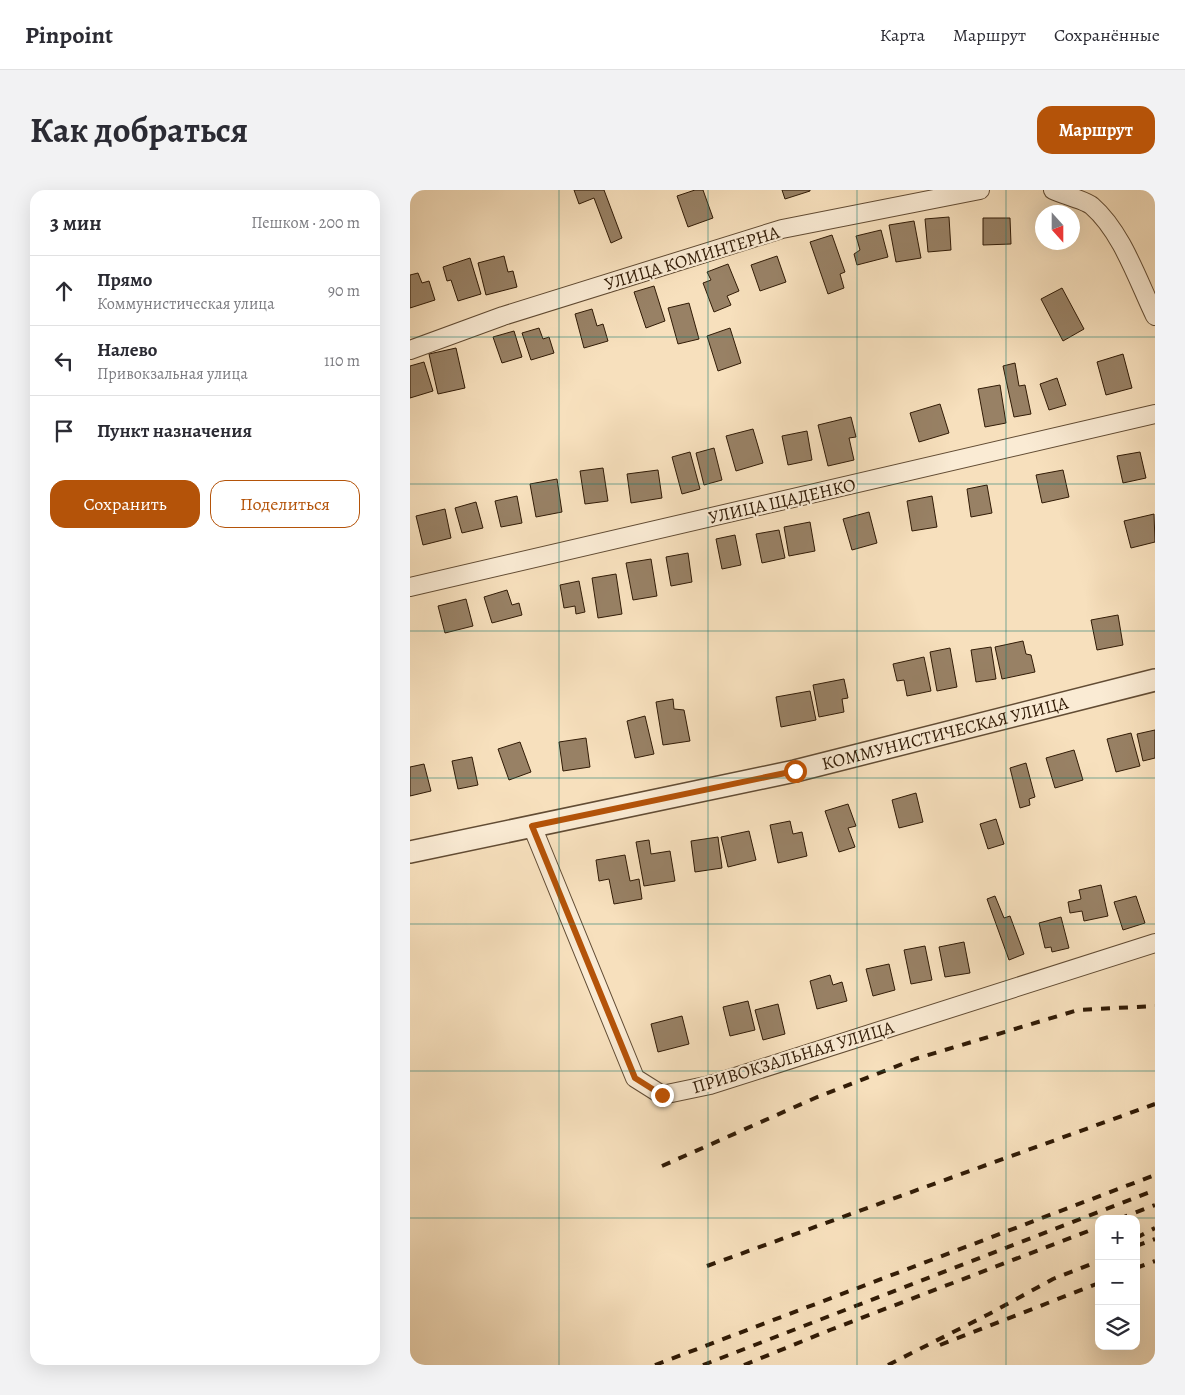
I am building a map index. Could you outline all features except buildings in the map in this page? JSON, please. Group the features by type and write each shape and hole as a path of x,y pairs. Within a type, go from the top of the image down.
{"street":[{"name":"УЛИЦА КОМИНТЕРНА","path":"410,350 503,316 782,229 980,190"},
{"path":"1053,190 1063,196 1091,204 1114,232 1155,316"},
{"name":"УЛИЦА ЩАДЕНКО","path":"410,587 1155,414"},
{"name":"КОММУНИСТИЧЕСКАЯ УЛИЦА","path":"410,852 795,771 1155,680"},
{"name":"ПРИВОКЗАЛЬНАЯ УЛИЦА","path":"532,826 635,1078 662,1095 710,1086 1155,942"}],"railway":[{"path":"662,1166 815,1098 915,1059 1078,1010 1155,1006"},
{"path":"707,1266 1155,1104"},
{"path":"655,1365 1155,1175"},
{"path":"703,1365 1155,1190"},
{"path":"1129,1215 1155,1205"},
{"path":"1140,1236 1155,1228"},
{"path":"744,1365 1095,1229"},
{"path":"1140,1245 1155,1239"},
{"path":"1140,1267 1155,1261"},
{"path":"888,1365 1053,1279 1095,1263"},
{"path":"940,1345 1095,1285"}],"route":[{"path":"662,1095 635,1078 532,826 795,771"}]}
